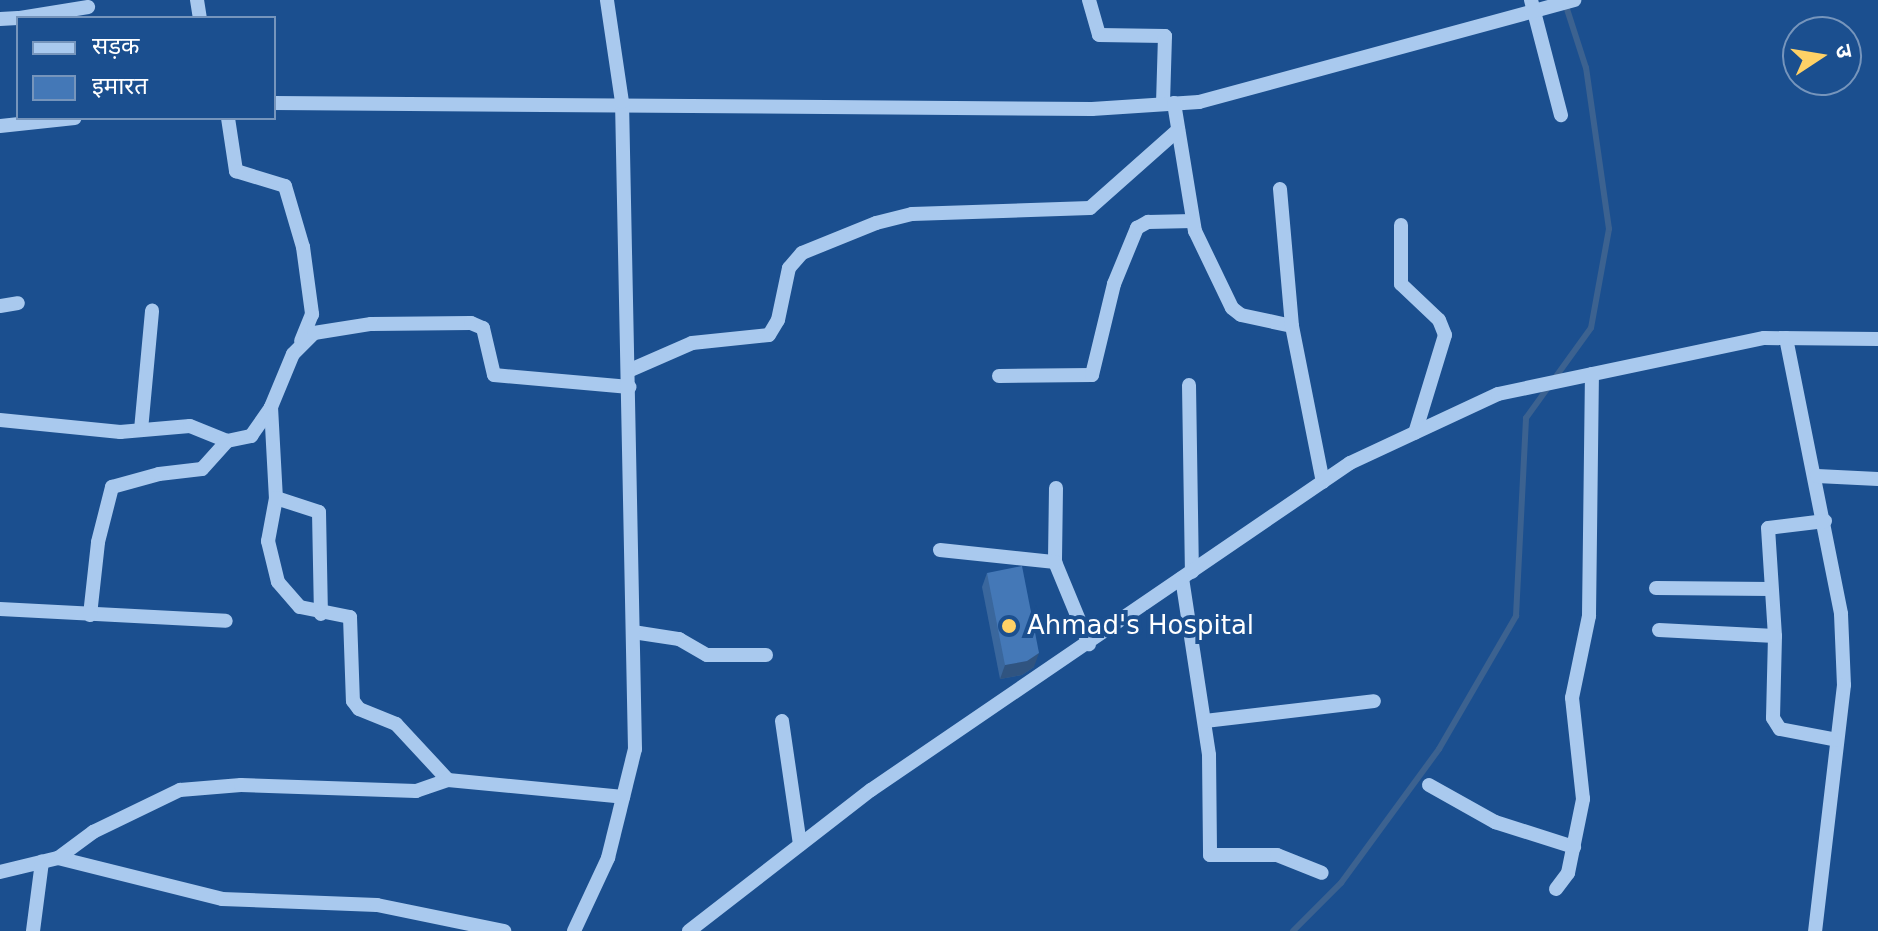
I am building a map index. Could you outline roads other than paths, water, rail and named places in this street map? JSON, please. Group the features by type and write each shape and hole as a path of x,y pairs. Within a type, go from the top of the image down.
{"street":[{"path":"574,931 608,858 635,749 622,102 607,0"},
{"path":"1089,0 1099,35 1165,36 1168,104 1178,130 1193,221 1237,313 1292,326"},
{"path":"276,103 622,102 1092,109 1199,102 1536,7 1572,1"},
{"path":"32,16 88,7"},
{"path":"1536,7 1561,115"},
{"path":"0,126 38,120"},
{"path":"0,420 141,430 190,426 227,441 251,436 271,407 312,314 303,247 285,186 236,171 228,120"},
{"path":"628,371 692,343 769,335 778,320 789,268 802,253 876,223 912,214 1090,208 1178,130"},
{"path":"1280,189 1292,326 1323,482"},
{"path":"999,376 1092,375 1114,284 1137,228 1148,222 1193,221"},
{"path":"1401,225 1401,284 1439,320 1445,335 1415,433"},
{"path":"0,306 18,303"},
{"path":"141,430 152,311"},
{"path":"301,342 325,329 471,323 483,328 494,375 629,387"},
{"path":"689,931 871,790 1323,482 1415,433 1511,392 1764,338 1878,339"},
{"path":"1786,338 1817,476 1841,614 1844,685 1815,931"},
{"path":"1556,889 1568,873 1584,787 1572,698 1589,616 1592,374"},
{"path":"1189,385 1187,575 1205,721 1210,855 1277,855 1322,873"},
{"path":"271,407 276,498 268,541 278,582 300,607 321,614 343,614 353,624 353,701 359,709 396,724 448,780"},
{"path":"90,615 108,492 119,483 202,469 227,441"},
{"path":"1817,476 1878,479"},
{"path":"1056,488 1055,562 1089,644"},
{"path":"276,498 319,512 321,614"},
{"path":"1825,521 1768,528 1775,636 1775,726 1837,740"},
{"path":"940,550 1055,562"},
{"path":"1656,588 1771,589"},
{"path":"0,609 226,621"},
{"path":"1659,630 1775,636"},
{"path":"633,632 679,639 707,655 766,655"},
{"path":"1205,721 1374,701"},
{"path":"782,721 800,845"},
{"path":"0,872 58,858 93,832 180,790 241,785 416,791 448,780 623,797"},
{"path":"1429,785 1495,822 1574,847"},
{"path":"58,858 222,899 377,905 504,931"},
{"path":"33,931 42,862"}],"waterway":[{"path":"1293,931 1341,883 1439,749 1516,616 1526,418 1591,328 1609,229 1586,68 1565,3"}],"place":[{"name":"Ahmad's Hospital","path":"1009,626"}]}
